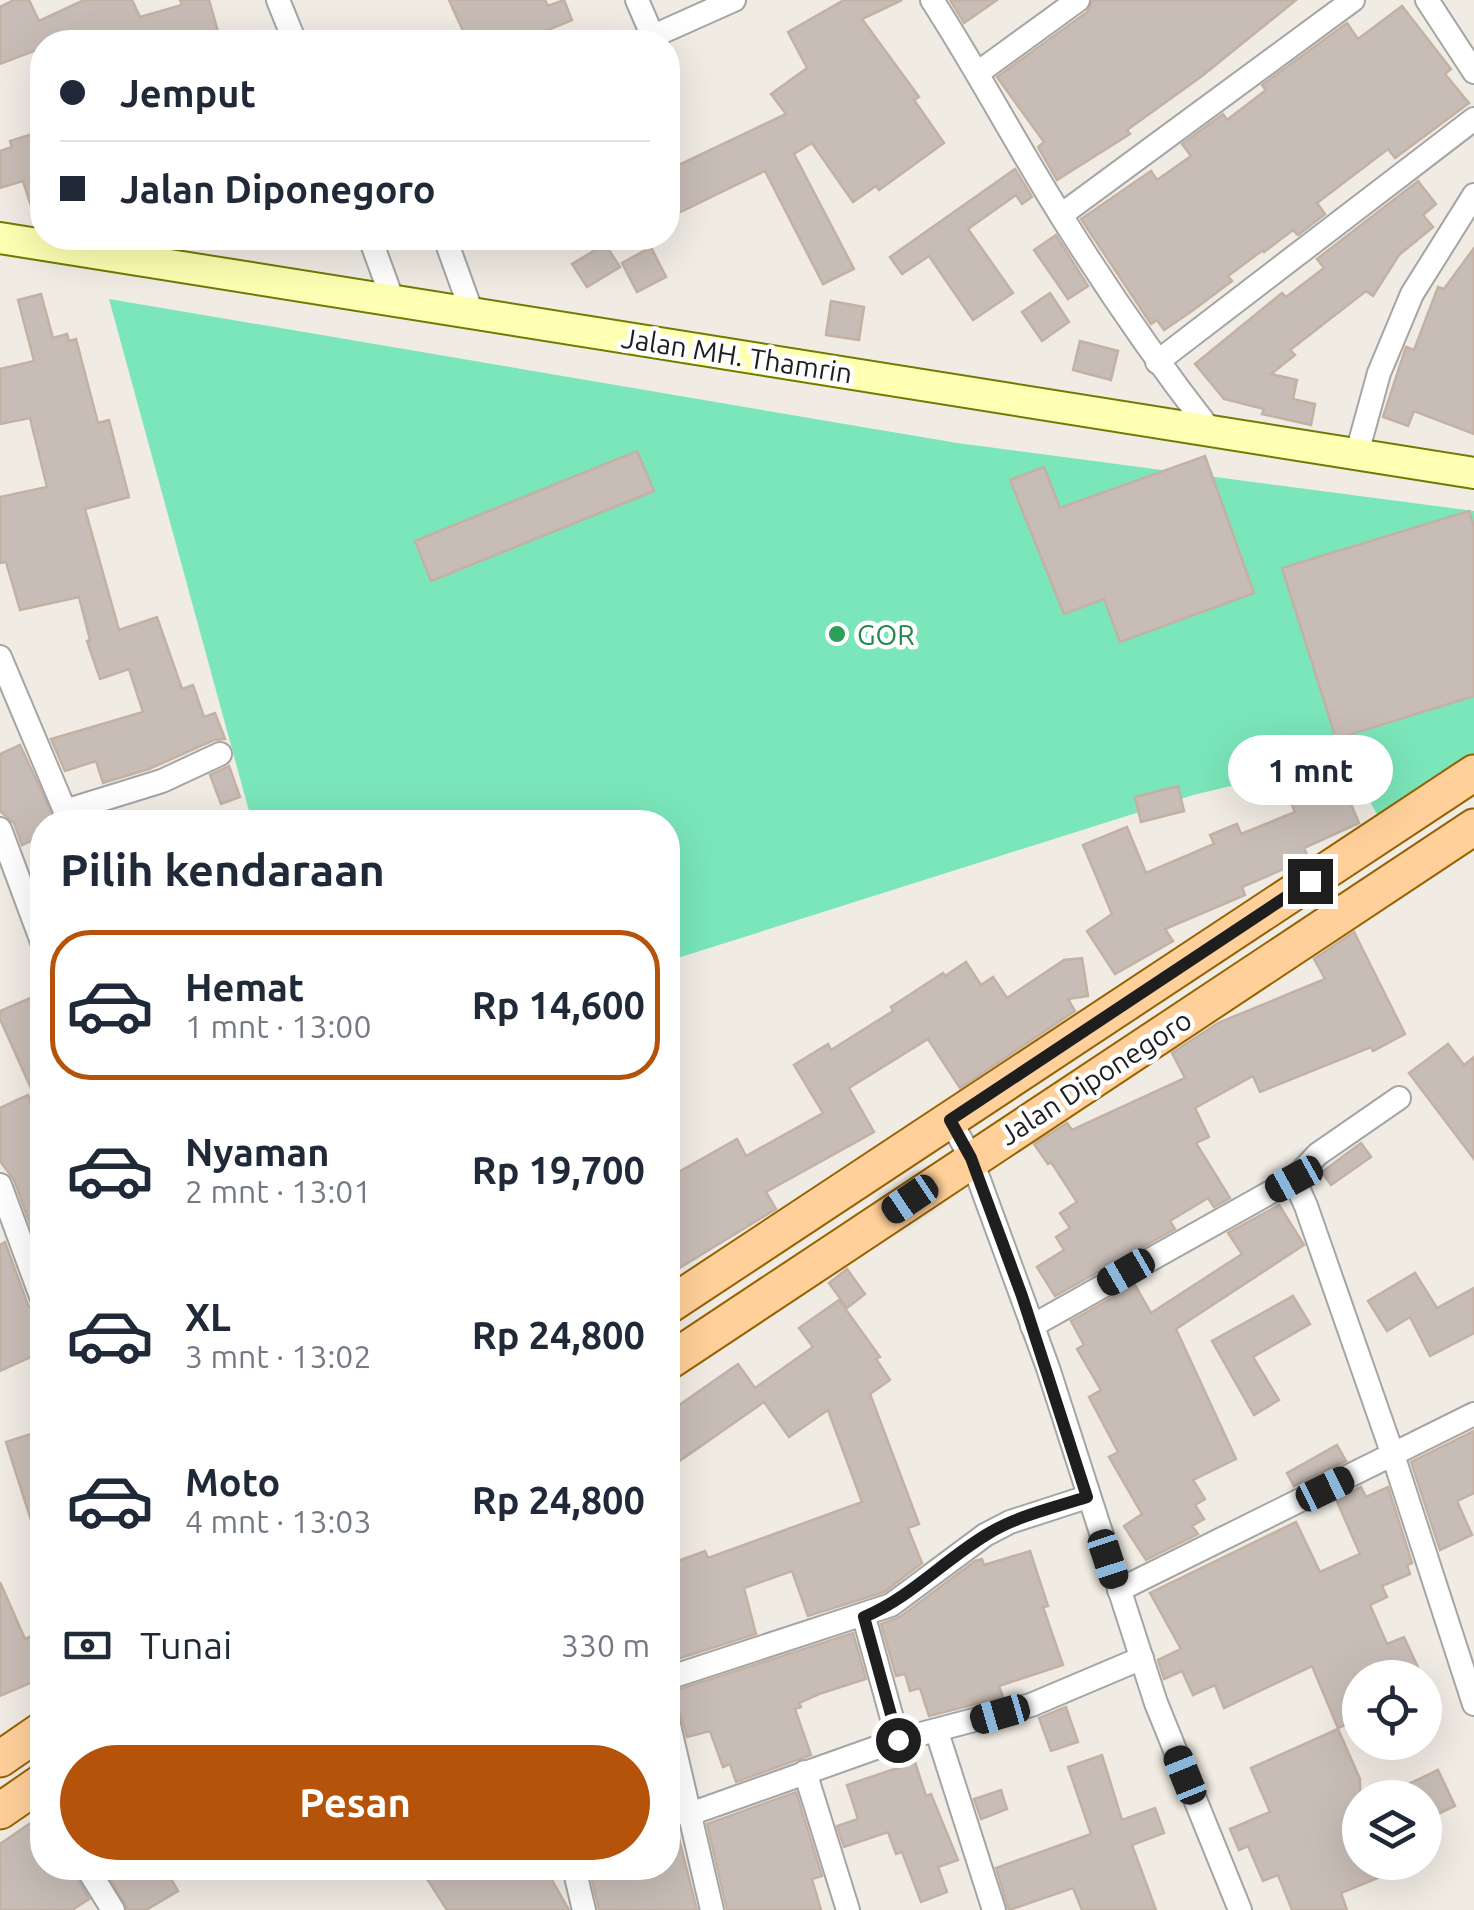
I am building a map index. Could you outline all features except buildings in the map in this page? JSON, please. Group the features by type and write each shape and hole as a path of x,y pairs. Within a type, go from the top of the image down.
{"main road":[{"name":"Jalan MH. Thamrin","path":"0,238 30,243"},
{"name":"Jalan MH. Thamrin","path":"75,250 1474,473"},
{"name":"Jalan Diponegoro","path":"680,1298 1474,773"},
{"name":"Jalan Diponegoro","path":"680,1354 1474,827"},
{"path":"0,1758 30,1738"},
{"path":"0,1811 30,1794"}],"street":[{"path":"278,0 290,30"},
{"path":"638,0 645,30"},
{"path":"669,30 734,0"},
{"path":"932,0 979,72 1061,215 1157,362 1211,431"},
{"path":"979,72 1078,0"},
{"path":"1061,215 1352,0"},
{"path":"1427,0 1474,72"},
{"path":"1157,362 1474,118"},
{"path":"1357,453 1378,373 1412,294 1474,195"},
{"path":"374,250 393,301"},
{"path":"450,250 472,313"},
{"path":"0,657 65,810"},
{"path":"68,810 162,782 220,754"},
{"path":"0,829 30,910"},
{"path":"1032,1326 1294,1179 1318,1154 1398,1098"},
{"path":"950,1120 971,1158 1032,1326 1156,1703 1240,1910"},
{"path":"1294,1179 1394,1456 1474,1704"},
{"path":"0,1185 30,1263"},
{"path":"1118,1590 1474,1414"},
{"path":"680,1674 891,1606 985,1535 1010,1522 1087,1497"},
{"path":"864,1617 898,1740"},
{"path":"687,1815 898,1740 1031,1705 1142,1658"},
{"path":"936,1732 994,1910"},
{"path":"805,1772 848,1910"},
{"path":"680,1780 712,1910"},
{"path":"94,1880 113,1910"},
{"path":"577,1880 584,1910"}],"green space":[{"name":"GOR","path":"109,299 957,443 1474,511 1474,756 1405,802 1377,814 1345,759 1193,795 680,957 680,810 249,810"}],"place":[{"name":"GOR","path":"837,634"}],"route":[{"path":"898,1740 864,1617 891,1606 985,1535 1010,1522 1087,1497 1022,1296 971,1158 950,1120 1310,881"}]}
